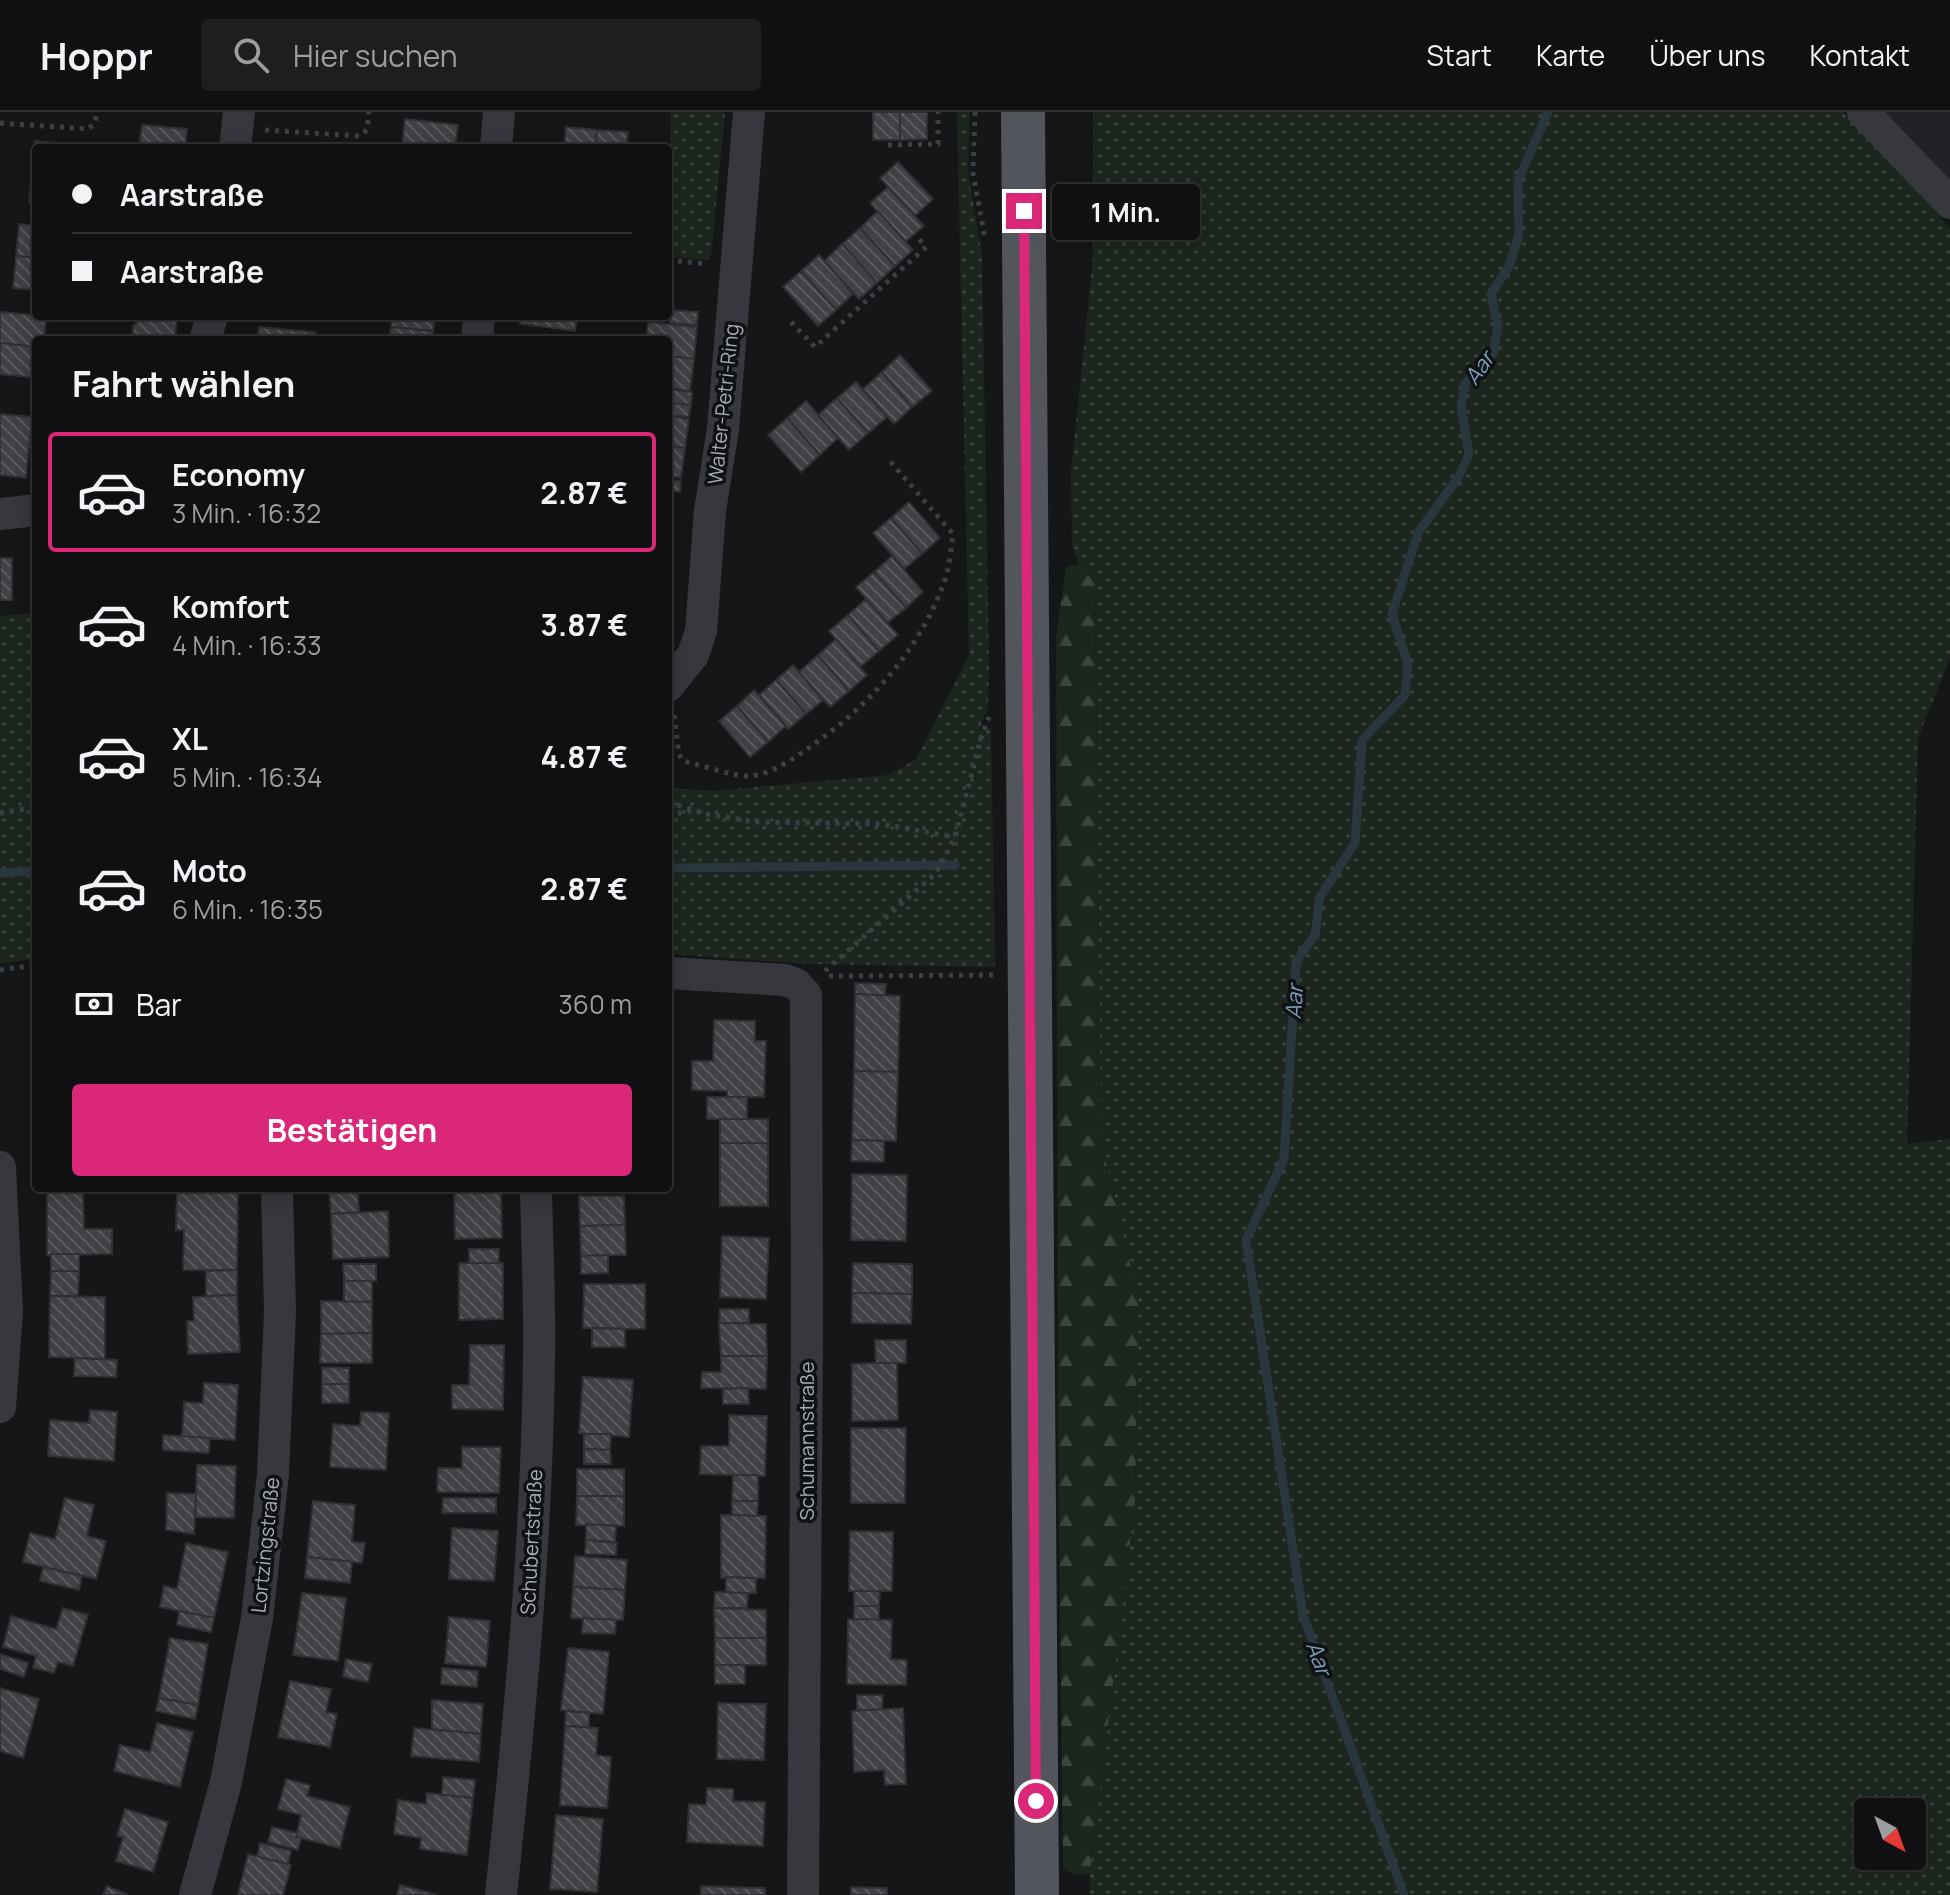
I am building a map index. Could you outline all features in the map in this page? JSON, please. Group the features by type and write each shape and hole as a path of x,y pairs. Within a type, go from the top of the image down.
{"main road":[{"path":"1023,112 1037,1895"}],"street":[{"path":"496,144 499,112"},
{"name":"Walter-Petri-Ring","path":"672,695 693,655 701,631 710,511 723,429 749,112"},
{"path":"1863,112 1950,203"},
{"path":"0,514 32,510"},
{"name":"Schumannstraße","path":"672,973 785,980 801,988 806,995 803,1895"},
{"path":"0,1167 7,1312 0,1407"},
{"name":"Lortzingstraße","path":"195,1895 226,1782 257,1618 273,1474 280,1312 277,1192"},
{"name":"Schubertstraße","path":"501,1895 519,1726 533,1542 539,1356 536,1192"}],"path":[{"path":"0,123 88,129 95,123 97,112"},
{"path":"237,129 359,136 367,130 369,112"},
{"path":"888,145 938,144 938,112"},
{"path":"791,322 815,347 926,247 918,238"},
{"path":"672,260 736,266"},
{"path":"672,704 679,754 683,761 748,776 769,771 802,753 841,726 881,686 913,647 933,607 947,574 953,534 889,460"},
{"path":"994,705 982,735 955,837 936,873 820,976 1002,975"},
{"path":"672,803 756,822 881,824 955,837"},
{"path":"0,813 32,808"},
{"path":"672,814 694,810"},
{"path":"0,970 32,966"}],"shaded area":[{"path":"1876,112 1950,112 1950,192"}],"green space":[{"path":"671,112 725,112 711,256 707,260 672,256"},
{"path":"957,112 970,112 968,170 982,255 989,671 988,708 979,730 991,728 995,967 812,964 672,954 672,788 713,791 889,775 916,759 969,656"},
{"path":"1093,112 1843,112 1950,229 1950,658 1918,738 1907,1144 1950,1139 1950,1895 1090,1895 1135,1501 1138,1298 1101,1140 1095,580 1079,565 1072,545 1071,473 1093,257"},
{"path":"1079,565 1095,580 1101,1140 1138,1298 1135,1501 1090,1874 1075,1875 1063,1869 1058,1430 1056,636 1066,567"},
{"path":"32,614 32,959 0,963 0,616"}],"building":[{"path":"873,112 900,112 900,140 873,140"},
{"path":"900,112 927,112 927,139 900,140"},
{"path":"405,119 458,125 456,144 402,144"},
{"path":"142,125 187,129 185,144 140,144"},
{"path":"566,127 597,130 595,144 564,144"},
{"path":"597,130 628,132 626,144 595,144"},
{"path":"35,141 66,144 35,144"},
{"path":"898,162 933,199 915,216 880,178"},
{"path":"32,172 32,202 29,202"},
{"path":"888,187 924,226 905,242 870,203"},
{"path":"878,211 913,250 895,266 860,228"},
{"path":"19,224 32,226 32,258 16,256"},
{"path":"860,228 895,266 877,283 842,244"},
{"path":"842,244 877,283 859,299 824,261"},
{"path":"819,255 853,294 836,310 801,271"},
{"path":"16,256 32,258 32,290 13,288"},
{"path":"801,271 836,310 818,326 783,287"},
{"path":"672,310 698,312 697,325 670,323"},
{"path":"0,312 32,315 32,320 46,320 44,336 32,336 32,347 0,343"},
{"path":"140,320 177,320 175,336 132,336 133,326"},
{"path":"392,320 434,320 433,331 391,327"},
{"path":"520,320 576,320 575,331 520,324"},
{"path":"648,322 697,327 694,359 672,356 672,336 646,336"},
{"path":"259,327 315,332 314,336 258,336"},
{"path":"391,327 433,331 433,336 390,336"},
{"path":"0,343 32,347 32,378 0,374"},
{"path":"900,355 932,391 912,407 882,372"},
{"path":"672,356 694,359 690,391 672,389"},
{"path":"882,372 912,407 894,424 863,389"},
{"path":"856,382 887,417 868,433 837,398"},
{"path":"672,390 692,392 691,405 672,403"},
{"path":"837,398 868,433 849,450 818,415"},
{"path":"806,401 838,438 820,455 787,418"},
{"path":"672,403 691,405 689,417 672,415"},
{"path":"0,414 32,417 26,478 0,475"},
{"path":"672,417 689,419 685,448 672,446"},
{"path":"787,418 820,455 801,472 768,435"},
{"path":"672,446 685,448 681,478 672,477"},
{"path":"672,480 681,481 680,492 672,491"},
{"path":"909,502 940,538 922,554 891,518"},
{"path":"891,518 922,554 904,569 873,533"},
{"path":"892,556 923,592 906,608 874,572"},
{"path":"0,558 12,558 12,600 0,600"},
{"path":"874,572 906,608 887,623 856,587"},
{"path":"866,599 898,635 879,651 848,615"},
{"path":"848,615 879,651 860,667 829,631"},
{"path":"836,639 867,675 849,691 818,655"},
{"path":"818,655 849,691 830,707 799,672"},
{"path":"793,665 823,700 806,714 776,680"},
{"path":"776,680 806,714 788,729 759,695"},
{"path":"754,690 786,726 768,742 737,706"},
{"path":"737,706 768,742 750,757 719,721"},
{"path":"855,983 886,984 885,996 855,994"},
{"path":"855,994 900,996 898,1072 854,1071"},
{"path":"714,1020 755,1021 755,1041 766,1041 764,1097 727,1097 727,1091 692,1090 692,1061 713,1061"},
{"path":"854,1071 898,1072 896,1141 852,1140"},
{"path":"707,1097 747,1097 747,1119 707,1119"},
{"path":"720,1119 768,1119 768,1143 720,1143"},
{"path":"852,1140 884,1141 884,1162 851,1161"},
{"path":"720,1143 768,1143 768,1206 720,1206"},
{"path":"852,1174 907,1175 906,1241 851,1240"},
{"path":"47,1192 83,1192 84,1229 112,1229 112,1254 47,1255"},
{"path":"177,1192 238,1192 237,1270 183,1270 184,1230 176,1230"},
{"path":"329,1192 358,1192 359,1212 331,1214"},
{"path":"454,1192 501,1192 502,1238 455,1239"},
{"path":"579,1196 624,1196 625,1225 580,1226"},
{"path":"388,1211 389,1257 333,1259 331,1214"},
{"path":"625,1225 626,1255 581,1256 580,1226"},
{"path":"722,1236 769,1238 766,1299 720,1297"},
{"path":"469,1249 499,1249 499,1263 469,1263"},
{"path":"51,1254 79,1254 79,1271 51,1271"},
{"path":"608,1255 608,1273 581,1274 581,1256"},
{"path":"459,1263 503,1263 503,1319 459,1320"},
{"path":"853,1263 912,1264 912,1294 852,1293"},
{"path":"343,1264 376,1264 376,1281 344,1281"},
{"path":"237,1270 237,1295 206,1296 206,1271"},
{"path":"51,1271 79,1271 78,1296 50,1296"},
{"path":"344,1281 372,1281 372,1302 344,1302"},
{"path":"584,1284 645,1284 645,1329 583,1328"},
{"path":"852,1293 912,1294 911,1324 852,1323"},
{"path":"237,1295 240,1352 188,1354 187,1321 194,1321 193,1297"},
{"path":"50,1296 105,1297 105,1359 49,1357"},
{"path":"321,1301 372,1302 372,1333 321,1334"},
{"path":"720,1309 749,1309 749,1323 719,1323"},
{"path":"719,1323 766,1324 767,1356 721,1356"},
{"path":"592,1328 625,1329 625,1347 592,1347"},
{"path":"372,1333 372,1363 320,1363 321,1334"},
{"path":"875,1340 906,1340 906,1363 876,1363"},
{"path":"470,1345 504,1345 503,1410 452,1409 452,1385 469,1385"},
{"path":"721,1356 767,1356 766,1389 701,1388 702,1372 721,1372"},
{"path":"75,1358 117,1360 116,1377 74,1376"},
{"path":"897,1363 898,1420 852,1421 852,1364"},
{"path":"322,1367 349,1368 349,1384 322,1384"},
{"path":"583,1377 633,1380 629,1437 579,1433"},
{"path":"204,1383 238,1385 235,1440 182,1437 184,1402 203,1403"},
{"path":"322,1384 349,1384 349,1403 322,1403"},
{"path":"748,1388 749,1404 723,1404 723,1389"},
{"path":"90,1410 117,1412 114,1461 48,1456 50,1420 89,1423"},
{"path":"361,1412 389,1413 386,1470 330,1467 333,1424 360,1426"},
{"path":"729,1415 767,1416 765,1476 700,1474 701,1446 729,1446"},
{"path":"851,1428 906,1428 905,1503 851,1503"},
{"path":"584,1434 611,1434 610,1450 584,1449"},
{"path":"163,1435 210,1438 209,1453 163,1450"},
{"path":"462,1447 501,1447 499,1493 437,1492 438,1468 462,1468"},
{"path":"584,1449 610,1450 611,1464 584,1464"},
{"path":"197,1465 236,1466 234,1518 195,1517"},
{"path":"577,1469 624,1469 624,1496 577,1496"},
{"path":"733,1475 758,1475 758,1501 732,1501"},
{"path":"167,1493 196,1494 194,1534 166,1530"},
{"path":"577,1496 624,1496 624,1526 576,1525"},
{"path":"65,1498 94,1505 87,1536 106,1541 96,1579 23,1562 30,1533 55,1539"},
{"path":"443,1498 496,1498 496,1513 442,1513"},
{"path":"313,1501 355,1505 352,1542 365,1543 362,1563 307,1557"},
{"path":"732,1501 758,1501 757,1516 732,1515"},
{"path":"721,1515 766,1516 765,1578 721,1578"},
{"path":"586,1524 616,1526 615,1542 586,1540"},
{"path":"452,1528 498,1531 494,1581 449,1579"},
{"path":"850,1531 893,1532 892,1591 849,1591"},
{"path":"586,1540 617,1543 616,1555 585,1554"},
{"path":"186,1543 228,1552 214,1618 160,1607 164,1586 177,1589"},
{"path":"575,1556 627,1560 625,1590 573,1587"},
{"path":"307,1557 352,1562 350,1583 305,1578"},
{"path":"43,1567 82,1576 79,1590 40,1581"},
{"path":"726,1577 756,1578 756,1593 726,1593"},
{"path":"573,1587 625,1590 623,1620 571,1618"},
{"path":"854,1591 880,1591 879,1606 854,1606"},
{"path":"715,1592 748,1593 747,1608 714,1608"},
{"path":"302,1593 346,1598 338,1661 293,1655"},
{"path":"854,1606 879,1606 879,1620 854,1619"},
{"path":"63,1608 88,1615 73,1666 58,1662 54,1673 33,1668 36,1656 3,1647 11,1616 56,1629"},
{"path":"714,1608 766,1610 766,1638 715,1638"},
{"path":"179,1611 214,1618 211,1632 177,1625"},
{"path":"449,1617 490,1621 486,1667 445,1663"},
{"path":"583,1618 616,1620 615,1634 582,1633"},
{"path":"848,1619 892,1620 891,1659 907,1660 906,1685 847,1684"},
{"path":"170,1638 208,1644 198,1705 159,1698"},
{"path":"715,1638 766,1638 766,1665 715,1665"},
{"path":"568,1648 609,1652 603,1714 561,1710"},
{"path":"0,1654 28,1663 24,1677 0,1669"},
{"path":"346,1659 372,1664 368,1682 343,1677"},
{"path":"715,1665 745,1665 745,1684 715,1684"},
{"path":"442,1668 478,1671 477,1687 441,1684"},
{"path":"290,1681 331,1689 326,1712 337,1714 330,1747 278,1737"},
{"path":"0,1688 39,1699 23,1758 0,1751"},
{"path":"857,1695 883,1695 882,1710 857,1710"},
{"path":"159,1698 198,1705 195,1719 156,1711"},
{"path":"432,1700 483,1704 481,1734 432,1729"},
{"path":"718,1703 766,1704 764,1760 717,1759"},
{"path":"903,1708 906,1784 885,1785 884,1770 854,1772 852,1711"},
{"path":"566,1711 589,1713 589,1727 565,1726"},
{"path":"157,1723 193,1732 180,1787 114,1771 120,1745 150,1752"},
{"path":"565,1726 598,1728 596,1755 611,1757 607,1808 560,1805"},
{"path":"414,1728 481,1734 479,1762 411,1756"},
{"path":"443,1777 475,1780 473,1798 442,1795"},
{"path":"286,1779 310,1785 307,1796 350,1807 340,1848 296,1837 301,1815 278,1809"},
{"path":"707,1788 733,1789 733,1801 765,1802 763,1846 687,1842 689,1804 706,1805"},
{"path":"427,1793 473,1798 467,1855 420,1849 421,1838 394,1834 398,1800 426,1804"},
{"path":"125,1809 168,1822 153,1872 116,1861 123,1837 117,1836"},
{"path":"556,1815 603,1819 597,1892 550,1889"},
{"path":"272,1827 297,1833 296,1837 301,1838 298,1850 268,1842"},
{"path":"260,1843 291,1851 288,1864 257,1857"},
{"path":"248,1854 291,1865 283,1895 238,1895"},
{"path":"400,1885 437,1895 397,1895"},
{"path":"107,1886 128,1895 103,1895"},
{"path":"701,1886 765,1888 765,1895 701,1895"},
{"path":"851,1887 887,1888 887,1895 851,1895"}],"waterway":[{"name":"Aar","path":"1404,1895 1303,1615 1246,1240 1284,1159 1296,962 1315,935 1320,897 1355,843 1362,740 1405,695 1408,664 1392,614 1418,533 1459,476 1469,454 1461,407 1465,384 1493,354 1498,327 1491,294 1509,266 1519,235 1518,181 1548,112"},
{"path":"672,868 955,865"},
{"path":"0,873 32,871"}],"route":[{"path":"1024,211 1036,1801"}]}
